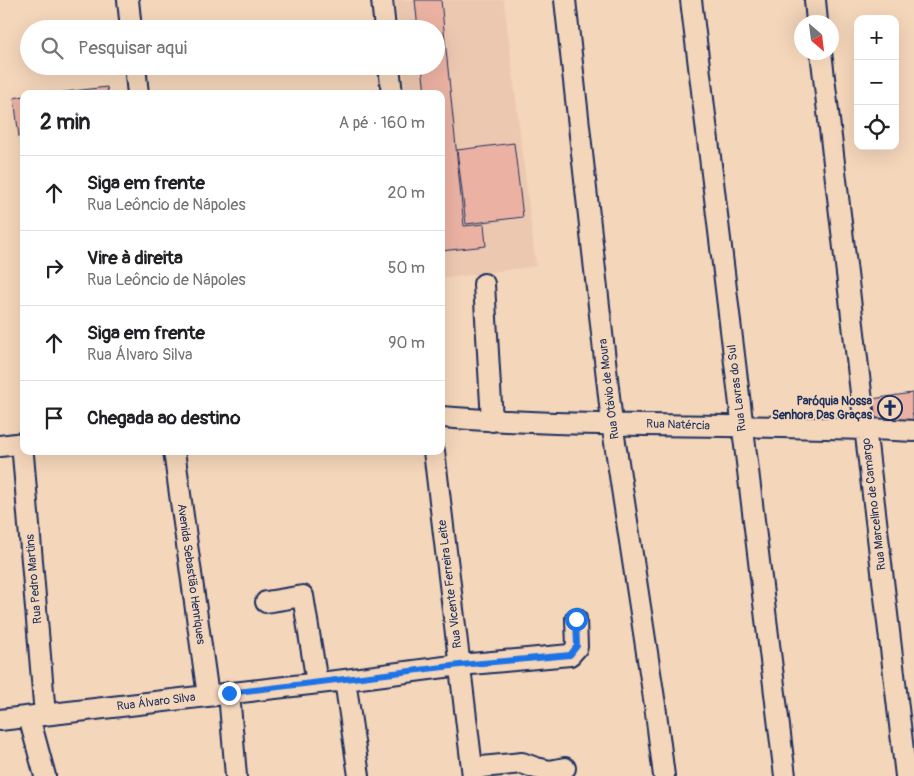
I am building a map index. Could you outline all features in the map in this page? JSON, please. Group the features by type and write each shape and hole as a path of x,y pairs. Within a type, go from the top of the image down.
{"street":[{"path":"128,0 130,20"},
{"path":"382,0 384,20"},
{"name":"Rua Otávio de Moura","path":"566,0 612,423 664,776"},
{"name":"Rua Lavras do Sul","path":"691,0 785,776"},
{"path":"814,0 816,15"},
{"name":"Rua Marcelino de Camargo","path":"822,60 908,776"},
{"path":"136,75 138,90"},
{"path":"390,75 392,90"},
{"path":"484,284 492,421"},
{"name":"Rua Natércia","path":"445,417 546,424 612,423 865,428 914,431"},
{"path":"0,446 20,443"},
{"name":"Rua Pedro Martins","path":"24,455 37,716 45,776"},
{"name":"Avenida Sebastião Henriques","path":"175,455 208,696"},
{"name":"Rua Vicente Ferreira Leite","path":"434,455 473,772"},
{"path":"266,602 303,596 317,684"},
{"name":"Rua Álvaro Silva","path":"0,720 317,684 460,665 570,655 577,646 576,619"},
{"path":"345,680 359,776"},
{"path":"229,693 236,776"},
{"path":"473,772 522,763 550,771 565,768"},
{"path":"908,776 914,773"}],"shaded area":[{"path":"395,0 504,0 536,266 445,278 445,90 406,90 404,75 445,75 445,20 398,20"}],"building":[{"path":"415,0 441,0 443,20 417,20"},
{"path":"445,39 464,226 484,224 486,246 445,251 445,90 425,90 423,75 445,75"},
{"path":"107,87 107,90 82,90"},
{"path":"20,97 19,137 14,98"},
{"path":"514,143 523,217 466,224 457,150"},
{"name":"Paróquia Nossa Senhora Das Graças","path":"912,393 914,424 874,427 872,399"}],"place":[{"name":"Paróquia Nossa Senhora Das Graças","path":"890,408"}],"route":[{"path":"229,693 460,665 570,655 577,646 576,619"}]}
